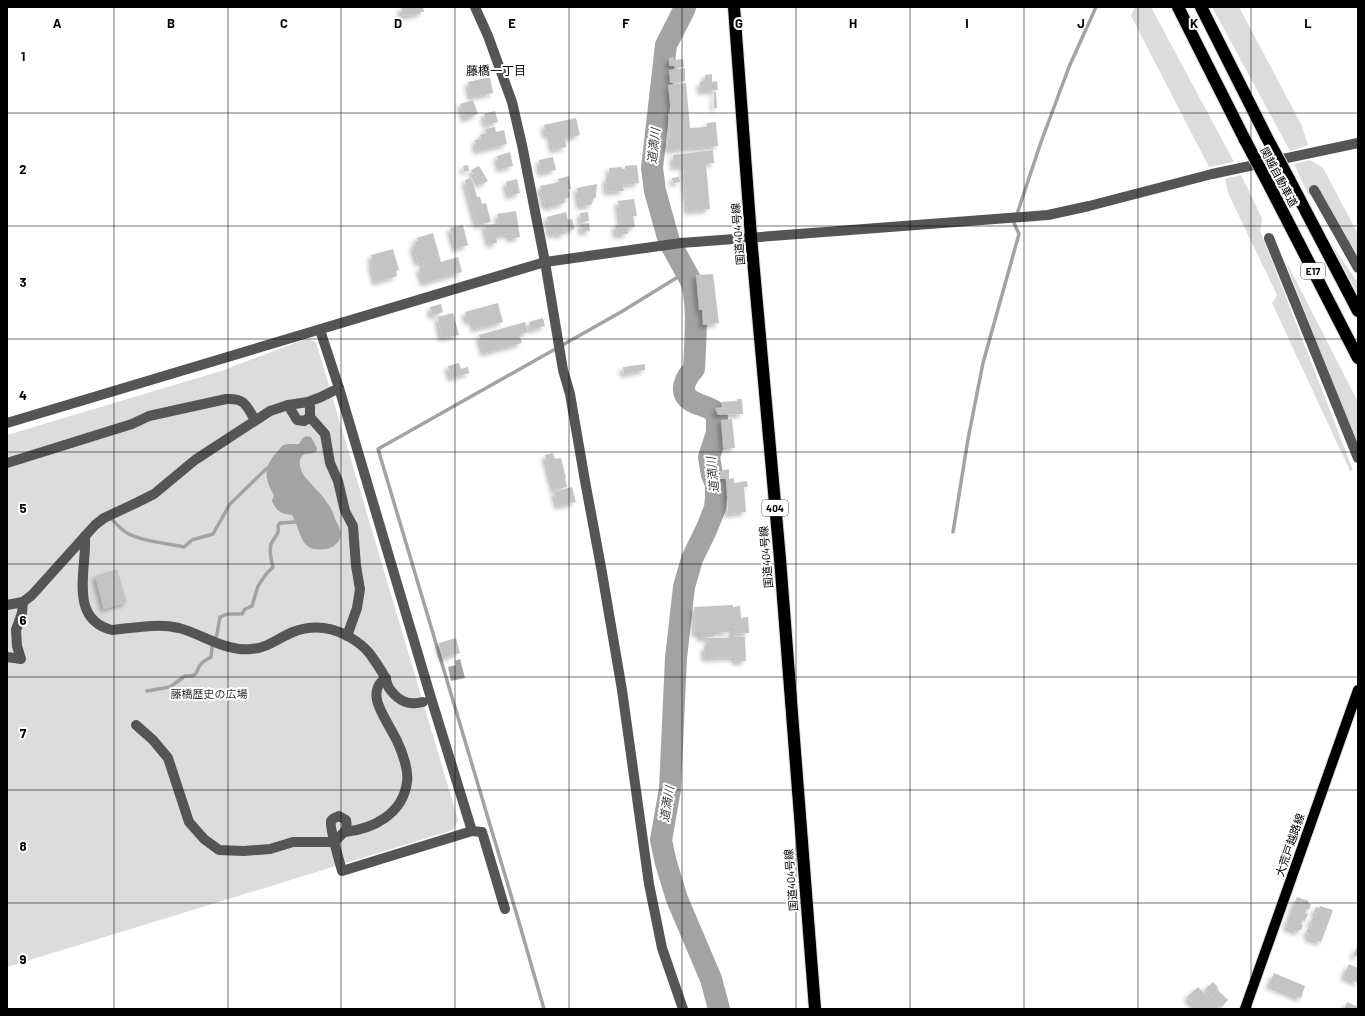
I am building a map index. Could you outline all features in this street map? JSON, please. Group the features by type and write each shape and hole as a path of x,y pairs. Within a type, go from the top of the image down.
{"highway":[{"name":"国道404号線","path":"734,7 751,237 778,543 815,1009"},
{"name":"関越自動車道","path":"1178,7 1358,358"},
{"name":"関越自動車道","path":"1201,7 1266,136 1358,312"}],"main road":[{"name":"大荒戸越路線","path":"1245,1009 1358,690"}],"street":[{"path":"475,7 488,36 512,102 522,145 545,262 563,370 570,394 584,481 601,567 614,644 649,884 662,948 683,1009"},
{"path":"7,423 545,262 681,243 1048,214 1089,206 1212,174 1358,143"},
{"path":"1314,190 1358,268"},
{"path":"1269,238 1358,458"},
{"path":"320,330 340,388 472,831"},
{"path":"7,605 23,602 32,595 95,525 104,518 154,494 195,460 270,411 288,405 308,402 340,388"},
{"path":"7,463 132,424 149,416 226,399 237,398 242,401 247,406 255,420"},
{"path":"308,402 310,407 310,417 325,434 330,463 338,480 345,511 353,526 356,566 360,589 357,608 348,636"},
{"path":"288,405 297,420 304,421 310,417"},
{"path":"85,536 83,601 90,617 98,625 104,628 112,630 167,626 180,628 240,649 262,647 274,643 293,632 303,629 327,628 337,631 357,641 370,654 386,678 389,688 398,698 405,702 414,704 423,702"},
{"path":"7,657 21,659 17,646 16,630 22,612 23,602"},
{"path":"335,842 337,838 345,832 359,831 386,818 397,806 404,793 407,781 405,765 397,741 377,700 377,689 381,682 386,678"},
{"path":"136,725 153,740 168,758 189,822 204,839 219,850 244,852 270,849 293,842 335,842"},
{"path":"345,832 347,826 346,820 339,816 334,818 331,822 331,826 342,871 472,831 482,832 505,909"}],"green space":[{"path":"1135,7 1151,7 1234,162 1209,167 1131,16"},
{"path":"1212,7 1239,7 1302,126 1308,145 1290,151"},
{"path":"1310,160 1323,168 1358,234 1358,262 1319,201 1308,194 1294,164"},
{"path":"1241,175 1262,218 1260,230 1353,470 1350,471 1272,303 1277,295 1228,193 1225,179"},
{"path":"1330,242 1358,283 1358,295"},
{"path":"1288,265 1358,402 1358,448 1287,266"},
{"name":"藤橋歴史の広場","path":"309,339 316,342 458,820 453,830 7,967 7,435 221,371"}],"shaded area":[{"path":"306,436 311,437 317,448 316,452 302,456 300,462 301,470 332,510 341,536 333,547 326,549 311,548 306,544 292,515 280,512 274,505 272,501 274,495 268,483 266,473 272,457 281,447 286,444 299,444"},
{"path":"460,659 465,678 451,681 448,667 456,665 455,661"}],"building":[{"path":"401,7 423,7 424,12 420,12 420,14 403,16"},
{"path":"674,57 674,60 683,59 684,67 669,66 669,58"},
{"path":"685,68 685,81 670,83 669,70"},
{"path":"712,74 712,82 717,81 718,90 701,91 700,82 705,82 705,75"},
{"path":"490,77 493,93 471,97 468,82"},
{"path":"686,83 690,128 707,127 707,123 716,122 718,146 668,150 667,139 670,139 668,113 671,113 668,85"},
{"path":"714,92 716,92 717,108 714,108"},
{"path":"473,100 478,114 465,119 460,104"},
{"path":"495,111 498,122 486,125 484,114"},
{"path":"576,118 580,135 565,139 566,147 553,150 550,134 546,135 544,125"},
{"path":"495,127 496,132 504,130 507,144 477,151 475,140 481,139 480,135 486,133 485,129"},
{"path":"713,150 714,163 706,164 710,209 688,211 683,165 674,167 673,155"},
{"path":"510,152 513,166 500,169 497,156"},
{"path":"553,157 556,170 541,173 539,160"},
{"path":"468,165 469,171 464,171 463,166"},
{"path":"637,165 639,183 623,185 624,191 607,192 606,178 610,178 609,168 622,167 622,169 625,169 625,166"},
{"path":"479,166 488,181 480,185 471,170"},
{"path":"569,176 571,189 568,189 570,197 564,199 565,203 549,207 548,205 545,205 540,186 559,182 558,179"},
{"path":"679,177 680,182 673,183 672,178"},
{"path":"471,178 477,197 480,197 482,204 486,203 491,222 477,225 465,180"},
{"path":"517,179 520,193 509,196 506,182"},
{"path":"597,184 596,197 591,205 580,206 577,188"},
{"path":"634,199 637,216 633,216 635,227 627,228 628,234 617,235 615,225 621,224 618,201"},
{"path":"516,211 520,237 510,239 509,234 496,236 497,243 489,244 485,225 499,223 497,214"},
{"path":"566,212 568,220 572,219 575,229 567,231 567,228 564,229 565,234 558,235 557,233 551,235 547,217"},
{"path":"588,212 589,221 581,222 580,213"},
{"path":"589,223 590,231 582,232 581,224"},
{"path":"463,225 468,245 456,249 450,228"},
{"path":"433,233 441,262 458,257 462,272 424,283 419,268 424,267 423,261 418,263 413,246 416,245 415,241 418,241 417,238"},
{"path":"393,249 399,270 396,271 397,276 376,282 371,263 373,263 371,255"},
{"path":"713,274 719,323 703,325 702,310 699,310 696,275"},
{"path":"498,303 503,322 474,329 473,320 468,322 465,312"},
{"path":"441,304 443,312 432,316 430,307"},
{"path":"453,313 459,335 442,338 438,317"},
{"path":"543,318 545,326 531,330 529,322"},
{"path":"525,322 528,332 519,335 522,343 484,353 479,335"},
{"path":"459,363 461,369 468,367 469,373 451,378 448,366"},
{"path":"645,364 645,370 624,374 623,367"},
{"path":"737,399 742,399 743,414 718,415 715,408 722,407 721,402 737,401"},
{"path":"732,419 735,448 723,448 721,420"},
{"path":"553,453 555,459 561,458 567,487 554,490 545,455"},
{"path":"729,469 729,479 734,478 734,483 747,481 748,487 744,487 746,512 728,514 726,479 720,479 720,471"},
{"path":"572,487 576,502 558,506 554,492"},
{"path":"117,569 127,602 104,609 95,576"},
{"path":"733,605 733,607 740,606 741,618 748,617 749,633 732,634 732,628 728,628 728,632 713,633 713,637 700,638 700,633 695,633 694,607"},
{"path":"729,635 734,635 735,637 745,637 746,661 736,662 735,657 705,658 704,647 708,647 708,638 729,638"},
{"path":"456,638 460,653 443,658 439,643"},
{"path":"1297,897 1309,901 1308,903 1311,904 1309,910 1307,909 1305,913 1308,914 1305,921 1303,920 1301,924 1303,925 1301,930 1298,932 1286,927"},
{"path":"1320,906 1333,910 1321,942 1308,938 1309,934 1306,933 1308,928 1311,930 1312,925 1310,924 1313,917 1315,917 1316,913 1314,912 1316,907 1319,908"},
{"path":"1358,945 1358,957 1353,955"},
{"path":"1349,964 1358,968 1358,983 1344,976"},
{"path":"1274,973 1305,986 1301,998 1269,985"},
{"path":"1213,982 1218,987 1217,989 1228,1000 1221,1007 1205,989"},
{"path":"1198,987 1220,1009 1198,1009 1187,997"},
{"path":"1347,1002 1358,1007 1358,1009 1344,1009"}],"waterway":[{"name":"道満川","path":"685,7 666,45 652,168 655,191 669,241 691,281 693,290 696,312 694,369 684,384 684,393 690,400 714,411 717,418 717,433 709,457 712,475 716,484 716,497 715,508 692,559 684,587 676,658 670,789 661,840 677,899 711,979 719,1009"},
{"path":"953,532 968,439 983,363 1019,234 1014,223 1041,142 1069,67 1096,7"},
{"path":"544,1009 378,449 621,312 686,272"},
{"path":"110,517 123,530 135,537 184,547 192,540 213,534 230,504 267,468"},
{"path":"147,691 170,687 185,676 195,674 202,663 211,657 220,617 227,614 242,614 245,609 252,606 258,586 273,567 270,556 270,547 277,533 278,526 280,523 296,522"}],"district":[{"name":"藤橋一丁目","path":"496,71"}]}
